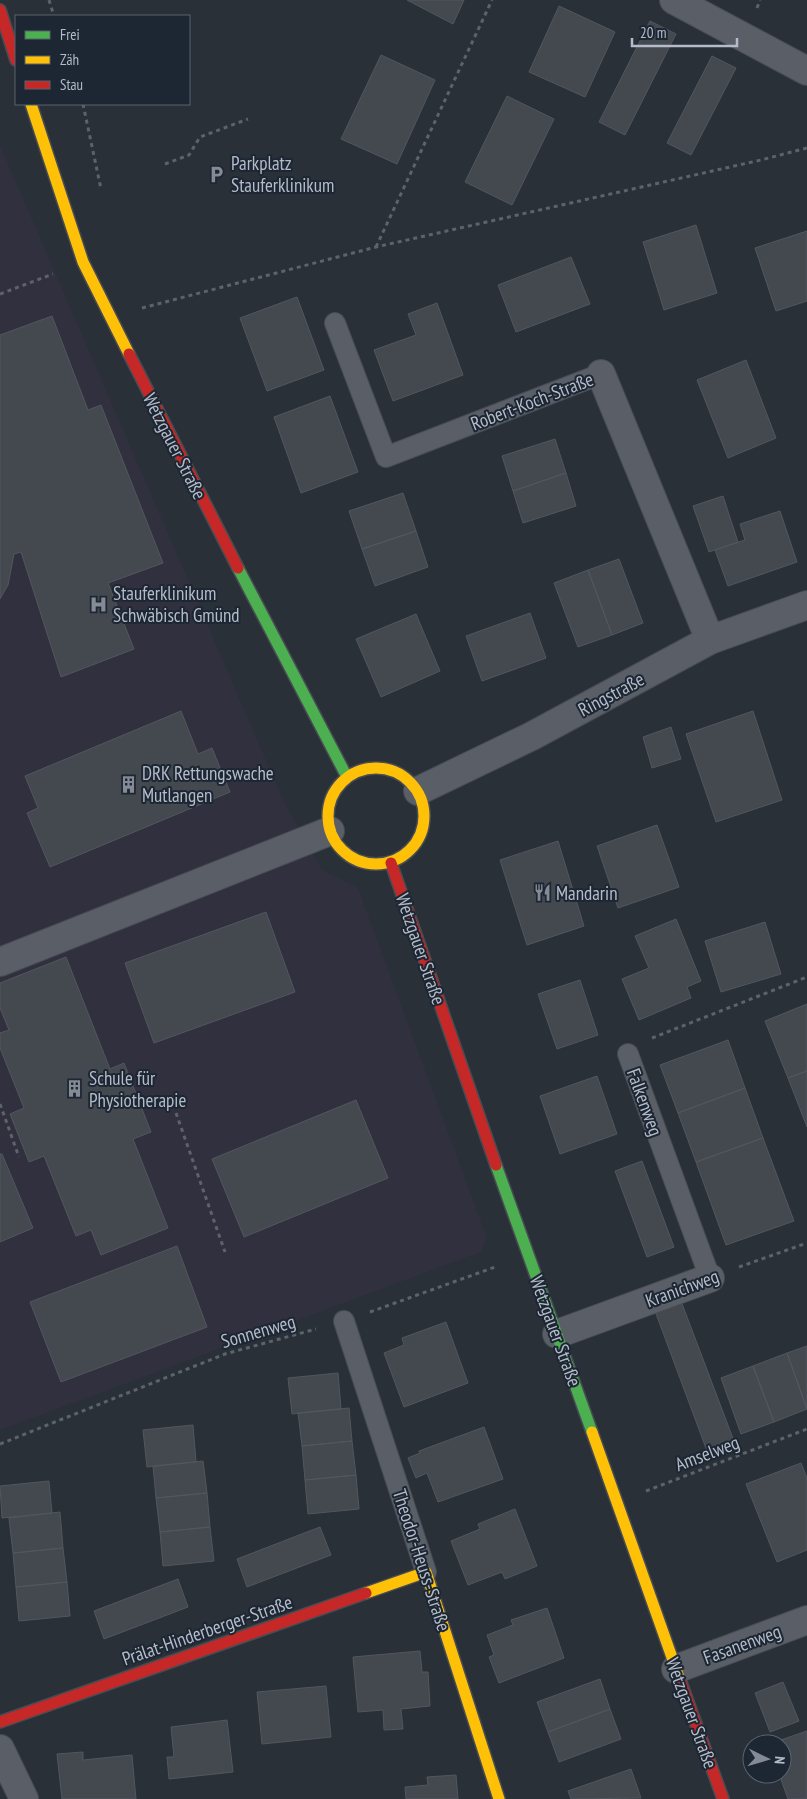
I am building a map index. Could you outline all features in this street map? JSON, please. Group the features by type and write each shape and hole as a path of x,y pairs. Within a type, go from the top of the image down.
{"street":[{"path":"674,0 807,71"},
{"path":"0,10 15,57"},
{"name":"Wetzgauer Straße","path":"31,105 84,262 206,508 347,777"},
{"name":"Robert-Koch-Straße","path":"601,374 710,640"},
{"name":"Ringstraße","path":"418,791 532,736 710,640 807,605"},
{"path":"377,768 393,770 407,779 418,791 423,804 425,819 422,833 415,846 404,856 391,863 376,865 361,863 347,855 336,844 330,830 328,816 330,801 336,788 347,777 361,770 377,768"},
{"path":"0,962 330,830"},
{"name":"Wetzgauer Straße","path":"391,863 723,1799"},
{"name":"Kranichweg","path":"557,1334 710,1278"},
{"name":"Prälat-Hinderberger-Straße","path":"0,1722 426,1572"},
{"name":"Theodor-Heuss-Straße","path":"426,1572 499,1799"},
{"name":"Fasanenweg","path":"676,1669 807,1620"},
{"path":"0,1749 24,1799"}],"lane":[{"name":"Robert-Koch-Straße","path":"335,323 386,457 601,374"},
{"name":"Falkenweg","path":"628,1054 710,1278"},
{"name":"Theodor-Heuss-Straße","path":"344,1321 426,1572"}],"path":[{"path":"49,0 54,15"},
{"path":"376,248 492,0"},
{"path":"82,105 101,188"},
{"path":"165,164 188,155 200,137 248,119"},
{"path":"110,316 376,248 807,148"},
{"path":"0,294 84,262"},
{"name":"Falkenweg","path":"628,1054 636,1044 807,977"},
{"path":"0,1104 19,1157"},
{"path":"176,1113 225,1252"},
{"name":"Kranichweg","path":"710,1278 807,1243"},
{"name":"Sonnenweg","path":"0,1444 225,1354 344,1321 529,1256"},
{"name":"Amselweg","path":"617,1502 807,1429"}],"shaded area":[{"name":"Stauferklinikum Schwäbisch Gmünd","path":"0,145 285,804 322,870 358,888 487,1238 481,1252 0,1430"}],"building":[{"path":"407,0 464,0 453,24"},
{"path":"559,6 615,32 585,97 529,72"},
{"path":"650,21 676,34 625,135 599,122"},
{"path":"381,55 435,80 397,164 341,139"},
{"path":"712,56 736,68 691,155 667,143"},
{"path":"507,96 554,119 512,205 465,182"},
{"path":"696,225 717,293 664,310 643,242"},
{"path":"807,231 807,301 776,311 755,248"},
{"path":"571,257 590,304 516,332 498,285"},
{"path":"297,297 324,370 267,391 240,318"},
{"path":"437,303 463,375 393,401 374,350 416,335 408,314"},
{"path":"52,316 88,410 101,405 163,563 108,583 134,649 61,677 21,552 14,554 8,585 0,599 0,335"},
{"path":"746,360 776,438 728,458 697,380"},
{"path":"330,396 358,472 301,493 274,417"},
{"path":"555,439 566,473 513,491 502,456"},
{"path":"566,473 576,506 523,523 513,491"},
{"path":"403,493 416,531 362,549 349,511"},
{"path":"723,496 738,542 709,552 693,506"},
{"path":"780,511 797,562 728,586 715,550 745,540 740,524"},
{"path":"416,531 428,567 375,586 362,549"},
{"path":"619,559 643,623 612,635 588,570"},
{"path":"588,570 612,635 578,647 554,583"},
{"path":"530,613 546,658 482,681 466,636"},
{"path":"416,614 440,671 381,697 356,639"},
{"name":"DRK Rettungswache Mutlangen","path":"181,711 198,754 212,748 230,792 50,867 27,813 38,808 25,776"},
{"path":"753,711 782,800 716,822 686,734"},
{"path":"671,727 681,759 652,768 643,737"},
{"path":"657,825 679,887 618,908 597,846"},
{"name":"Mandarin","path":"558,841 584,926 527,945 500,860"},
{"path":"266,912 295,992 154,1043 125,963"},
{"path":"676,919 701,981 687,987 691,998 639,1020 622,979 649,968 635,936"},
{"path":"765,922 781,974 721,992 705,941"},
{"name":"Schule für Physiotherapie","path":"66,957 110,1069 124,1063 151,1132 133,1139 168,1228 101,1255 91,1230 76,1236 44,1156 29,1162 10,1114 24,1108 0,1048 0,1033 9,1030 0,1008 0,983"},
{"path":"580,980 598,1035 557,1049 538,994"},
{"path":"807,1004 807,1071 788,1078 765,1021"},
{"path":"728,1040 745,1088 678,1113 660,1065"},
{"path":"807,1071 807,1127 788,1078"},
{"path":"597,1076 617,1134 560,1154 540,1096"},
{"path":"745,1088 763,1138 696,1162 678,1113"},
{"path":"356,1100 388,1178 244,1237 212,1159"},
{"path":"763,1138 794,1221 726,1245 696,1162"},
{"path":"0,1154 2,1154 33,1228 0,1242"},
{"path":"642,1161 674,1247 647,1257 615,1171"},
{"path":"177,1246 207,1327 61,1382 30,1302"},
{"path":"681,1301 737,1449 710,1459 655,1311"},
{"path":"446,1322 468,1383 404,1407 384,1353 404,1345 402,1338"},
{"path":"807,1346 807,1409 787,1353"},
{"path":"787,1353 807,1409 774,1422 753,1366"},
{"path":"753,1366 774,1422 741,1434 721,1378"},
{"path":"338,1373 341,1409 292,1414 288,1378"},
{"path":"349,1408 352,1441 302,1446 298,1413"},
{"path":"193,1425 196,1462 147,1467 143,1430"},
{"path":"484,1427 503,1479 438,1502 427,1473 416,1478 408,1458 420,1453 419,1451"},
{"path":"352,1441 356,1475 305,1480 302,1446"},
{"path":"203,1461 207,1493 156,1498 153,1466"},
{"path":"801,1463 807,1478 807,1550 777,1562 746,1484"},
{"path":"356,1475 359,1509 308,1514 305,1480"},
{"path":"49,1481 52,1513 2,1518 0,1486"},
{"path":"207,1493 210,1527 160,1532 156,1498"},
{"path":"515,1509 537,1566 505,1579 502,1572 468,1585 451,1541 480,1529 478,1524"},
{"path":"60,1512 63,1548 13,1553 9,1518"},
{"path":"210,1527 214,1561 163,1566 160,1532"},
{"path":"320,1527 331,1555 247,1587 237,1559"},
{"path":"63,1548 67,1582 16,1587 13,1553"},
{"path":"178,1579 188,1607 104,1639 94,1611"},
{"path":"67,1582 70,1616 19,1621 16,1587"},
{"path":"547,1608 564,1658 499,1683 489,1657 494,1655 487,1635 513,1625 511,1620"},
{"path":"420,1651 422,1672 428,1672 430,1706 401,1709 403,1729 384,1730 383,1710 358,1712 353,1657"},
{"path":"600,1679 610,1709 548,1732 537,1702"},
{"path":"783,1682 799,1721 770,1732 755,1693"},
{"path":"326,1686 331,1737 262,1744 257,1692"},
{"path":"610,1709 621,1739 559,1762 548,1732"},
{"path":"227,1720 233,1772 169,1779 167,1757 174,1757 171,1727"},
{"path":"807,1731 807,1799 788,1799 783,1784 792,1784 792,1736"},
{"path":"83,1752 83,1760 132,1755 136,1799 62,1799 57,1754"},
{"path":"631,1769 641,1798 571,1799 568,1791"},
{"path":"456,1775 458,1799 406,1799 405,1787 428,1785 427,1777"}],"traffic: fast":[{"path":"238,568 347,777"},
{"path":"496,1165 592,1432"}],"traffic: slow":[{"path":"31,105 83,262 129,354"},
{"path":"376,768 394,771 410,782 421,798 424,816 421,834 410,850 394,861 376,864 358,861 342,850 331,834 328,816 331,798 342,782 358,771 376,768"},
{"path":"592,1432 680,1680"},
{"path":"366,1593 426,1572 499,1799"}],"traffic: jam":[{"path":"0,10 15,57"},
{"path":"129,354 238,568"},
{"path":"391,863 496,1165"},
{"path":"0,1722 366,1593"},
{"path":"680,1680 723,1799"}],"place":[{"name":"Parkplatz Stauferklinikum","path":"217,174"},
{"name":"Stauferklinikum Schwäbisch Gmünd","path":"99,604"},
{"name":"DRK Rettungswache Mutlangen","path":"128,784"},
{"name":"Mandarin","path":"542,893"},
{"name":"Schule für Physiotherapie","path":"75,1089"}]}
